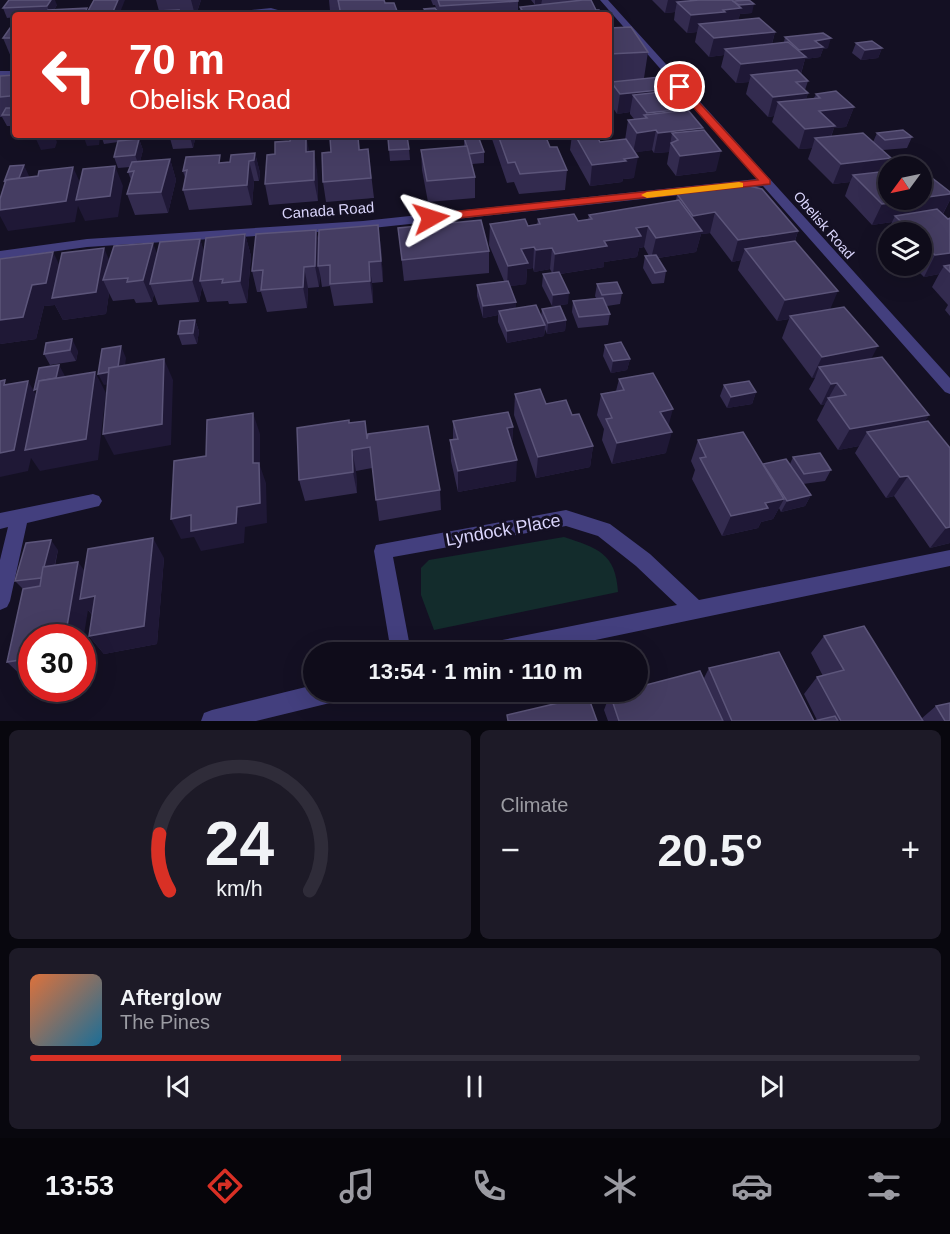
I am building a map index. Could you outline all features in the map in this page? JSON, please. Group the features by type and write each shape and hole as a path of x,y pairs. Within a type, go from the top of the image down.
{"street":[{"path":"257,11 260,0"},
{"name":"Obelisk Road","path":"604,0 950,388"},
{"path":"251,12 280,12"},
{"name":"Canada Road","path":"0,255 87,243 363,225 766,182"},
{"path":"0,521 93,501"},
{"path":"0,601 19,517"},
{"name":"Lyndock Place","path":"399,642 382,551 566,518 604,530 643,560 696,610"},
{"path":"541,642 950,558"},
{"path":"212,721 303,699"}],"green space":[{"path":"564,537 595,549 609,560 618,592 434,630 421,595 421,568 429,560"}],"building":[{"path":"9,0 51,0 47,6 3,8"},
{"path":"94,0 118,0 113,12 88,11"},
{"path":"338,0 384,0 385,3 394,3 397,11 383,12 340,12"},
{"path":"438,0 518,0 518,1 440,6"},
{"path":"591,0 596,10 601,12 523,12 520,7"},
{"path":"732,0 741,8 691,15 677,2"},
{"path":"749,0 754,4 739,5 733,1"},
{"path":"87,8 85,12 47,12 48,10"},
{"path":"435,8 438,12 426,12 424,9"},
{"path":"179,10 179,12 158,11"},
{"path":"759,18 775,32 714,38 699,24"},
{"path":"631,27 648,52 612,54 612,28"},
{"path":"10,28 12,28 12,38 3,38"},
{"path":"823,33 831,38 815,41 823,47 799,50 785,37"},
{"path":"872,41 882,48 865,50 856,43"},
{"path":"788,42 806,57 741,64 725,49"},
{"path":"797,70 808,81 796,82 808,93 773,97 751,75"},
{"path":"12,75 10,96 0,97 0,76"},
{"path":"660,77 670,89 620,94 612,82"},
{"path":"670,91 686,109 647,113 633,95"},
{"path":"836,91 854,107 819,111 835,126 805,129 778,102 820,98 816,94"},
{"path":"6,108 12,108 12,115 2,115"},
{"path":"688,110 703,128 637,133 628,120 647,118 644,115"},
{"path":"704,130 721,151 680,156 671,143 678,140 672,133"},
{"path":"903,130 912,137 885,140 877,133"},
{"path":"863,133 889,156 841,164 815,138"},
{"path":"291,138 306,138 306,152 314,151 314,180 265,184 267,155 275,154 275,142 290,141"},
{"path":"330,138 358,138 359,150 368,149 371,178 323,182 322,153 331,152"},
{"path":"388,138 407,138 409,149 389,150"},
{"path":"464,138 479,138 484,152 469,154"},
{"path":"499,138 546,138 550,147 557,147 567,170 520,174 515,162 508,163"},
{"path":"577,138 598,138 600,142 626,139 638,157 624,159 626,161 592,165"},
{"path":"139,139 135,155 114,157 118,141"},
{"path":"467,146 475,177 427,181 421,150"},
{"path":"255,153 254,160 249,161 247,185 183,190 187,170 183,171 186,157 220,155 219,163 230,162 231,155"},
{"path":"170,159 161,192 127,194 134,171 128,172 132,162"},
{"path":"24,165 19,178 4,182 10,166"},
{"path":"115,166 110,196 76,200 83,169"},
{"path":"73,167 66,201 0,210 0,199 6,180 38,176 39,171"},
{"path":"878,172 878,200 853,175"},
{"path":"932,178 950,192 950,194 932,196"},
{"path":"745,185 762,189 798,231 738,240 715,212 693,216 677,194"},
{"path":"679,200 702,231 656,238 648,226 636,228 641,236 604,241 607,246 555,254 552,248 521,249 528,263 508,266 490,224 525,219 528,226 540,224 538,219 574,214 578,221 592,219 589,215"},
{"path":"937,209 948,219 950,218 950,253 935,255 932,252 932,222 901,222 895,216"},
{"path":"481,220 489,251 402,260 398,228"},
{"path":"378,225 381,261 369,262 370,281 330,284 330,265 318,266 319,230"},
{"path":"316,230 315,266 304,267 303,287 261,290 263,270 252,271 256,234"},
{"path":"245,234 240,281 222,283 223,279 200,281 206,238"},
{"path":"200,239 192,280 150,284 160,242"},
{"path":"795,241 838,291 785,300 745,249"},
{"path":"153,243 143,280 127,282 128,278 103,280 114,246"},
{"path":"104,248 96,292 52,298 62,253"},
{"path":"53,252 46,283 32,285 23,317 0,320 0,259"},
{"path":"656,255 666,271 655,273 645,256"},
{"path":"559,272 569,293 553,295 543,274"},
{"path":"508,281 516,302 483,306 477,285"},
{"path":"617,282 622,293 602,295 597,284"},
{"path":"603,298 610,314 579,317 573,301"},
{"path":"536,305 545,325 507,331 499,311"},
{"path":"560,306 566,320 548,323 542,309"},
{"path":"844,307 878,346 822,357 790,316"},
{"path":"195,320 193,333 178,334 180,321"},
{"path":"72,339 70,350 44,354 46,343"},
{"path":"621,342 630,359 613,361 605,345"},
{"path":"121,346 118,367 109,368 109,372 98,374 102,349"},
{"path":"882,357 929,415 850,429 828,398 846,395 837,383 831,384 819,367"},
{"path":"164,359 162,424 103,434 109,368"},
{"path":"59,365 56,378 39,381 37,389 34,390 39,368"},
{"path":"95,372 86,439 25,450 39,381"},
{"path":"653,373 673,409 660,412 672,432 617,443 606,419 612,418 601,394 624,390 619,379"},
{"path":"5,380 4,385 28,381 14,450 0,453 0,381"},
{"path":"749,381 756,392 731,397 724,385"},
{"path":"540,389 546,404 566,400 572,415 579,414 593,446 538,457 515,394"},
{"path":"508,412 513,427 507,428 517,460 458,471 450,440 458,439 453,421"},
{"path":"253,413 253,463 259,463 260,503 237,507 236,523 191,531 191,515 171,519 174,461 206,456 207,420"},
{"path":"349,420 349,423 365,421 367,439 368,434 428,426 440,490 376,500 370,447 352,450 353,472 299,480 297,428"},
{"path":"928,421 950,448 950,527 946,528 908,476 900,477 867,432"},
{"path":"743,432 784,499 765,503 768,508 731,516 700,458 706,457 698,440"},
{"path":"820,453 831,470 804,474 793,457"},
{"path":"786,459 811,495 787,501 763,464"},
{"path":"153,538 144,626 96,635 96,624 91,624 95,596 80,599 88,549"},
{"path":"51,540 41,578 15,581 26,543"},
{"path":"78,562 67,624 18,624 18,660 7,662 23,589 40,586 43,567"},
{"path":"864,626 923,721 841,721 817,677 844,670 824,636"},
{"path":"779,652 814,721 732,721 709,668"},
{"path":"700,671 723,721 619,721 613,702 648,702 648,684"},
{"path":"562,702 590,702 597,721 508,721 507,715"},
{"path":"950,703 950,721 945,721 936,706"},
{"path":"835,716 838,721 814,721"}],"slow traffic":[{"path":"647,195 739,185"}],"route":[{"path":"431,218 766,182 680,87"}]}
